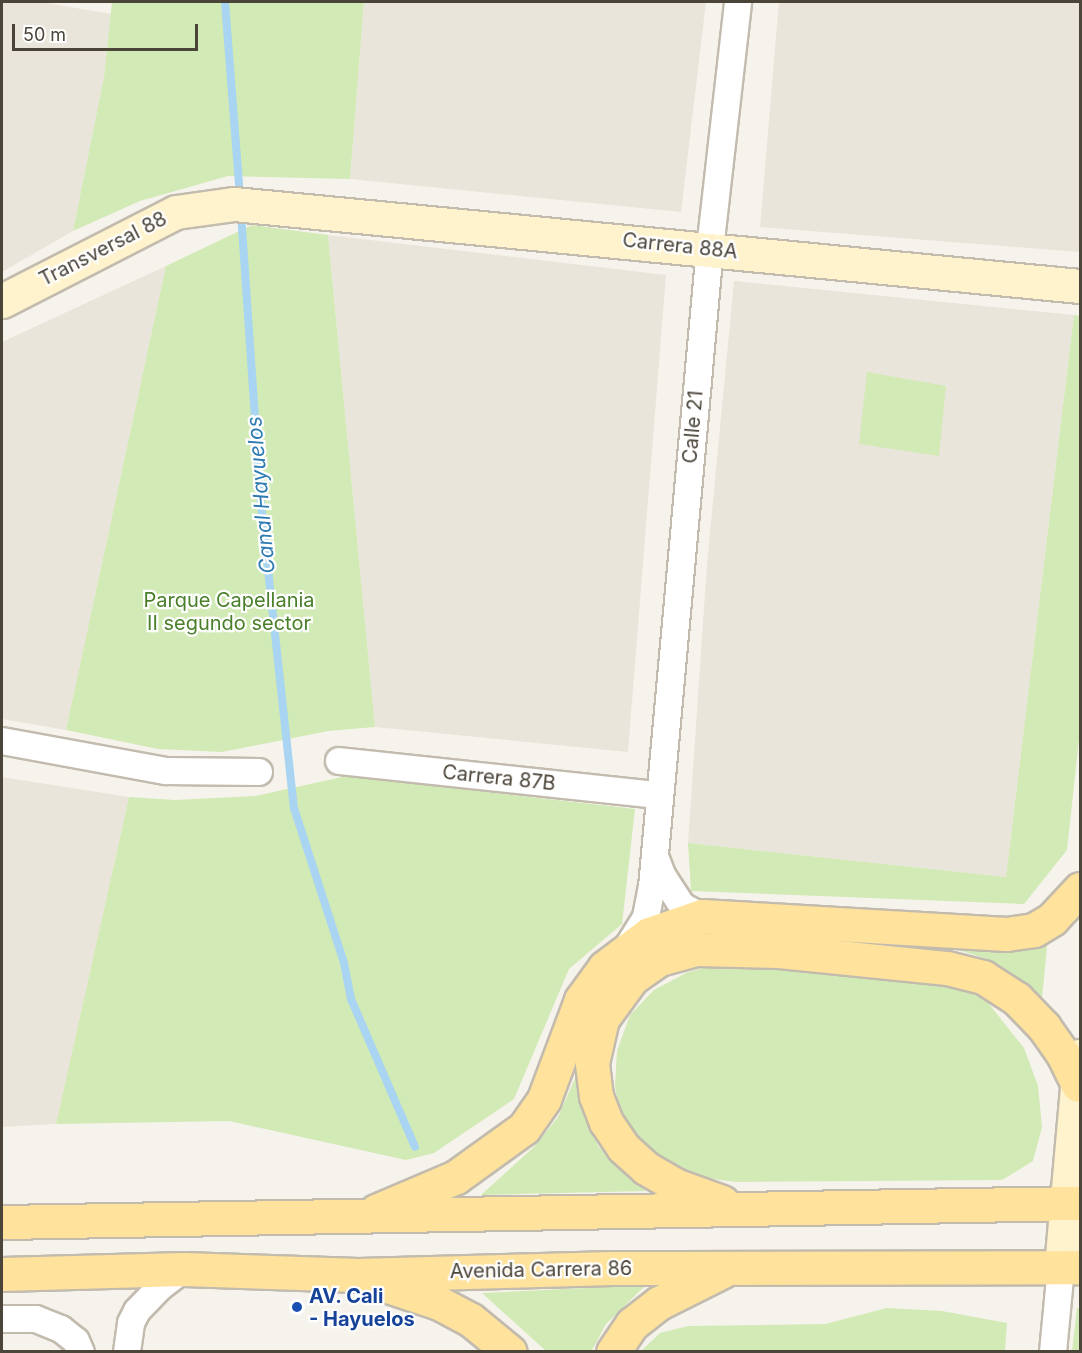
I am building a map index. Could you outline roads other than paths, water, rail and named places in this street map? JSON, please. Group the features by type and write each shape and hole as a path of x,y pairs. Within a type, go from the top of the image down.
{"main road":[{"path":"354,1219 456,1177 524,1128 544,1100 581,1000 604,968 649,934 702,916 1006,934 1034,930 1052,920 1080,889"},
{"path":"747,1209 703,1197 646,1168 623,1147 606,1122 596,1096 592,1063 602,1019 632,978 659,959 697,949 780,951 947,968 983,976 1017,999 1044,1027 1063,1054 1079,1070"},
{"path":"2,1222 354,1219 1074,1203"},
{"path":"613,1352 632,1324 659,1303 731,1267"},
{"name":"Avenida Carrera 86","path":"2,1274 184,1269 358,1275 731,1267 1070,1267"},
{"path":"358,1275 439,1303 471,1320 510,1352"}],"street":[{"name":"Calle 21","path":"626,950 646,916 654,853 710,249 738,2"},
{"name":"Transversal 88","path":"2,301 176,212 234,204 279,206"},
{"name":"Carrera 88A","path":"279,206 1080,286"},
{"path":"2,741 166,771 260,772"},
{"name":"Carrera 87B","path":"339,761 659,795"},
{"name":"Calle 21","path":"654,853 662,875 677,899 702,916"},
{"path":"1053,1352 1070,1267 1079,1070"},
{"path":"127,1352 131,1323 138,1311 160,1287 184,1269"},
{"path":"2,1319 36,1319 53,1325 76,1341 81,1352"}],"waterway":[{"name":"Canal Hayuelos","path":"225,2 240,198"},
{"name":"Canal Hayuelos","path":"241,213 261,505 294,808 344,963 351,999 415,1147"}],"place":[{"name":"AV. Cali - Hayuelos","path":"297,1307"}],"park label":[{"name":"Parque Capellania II segundo sector","path":"229,612"}]}
